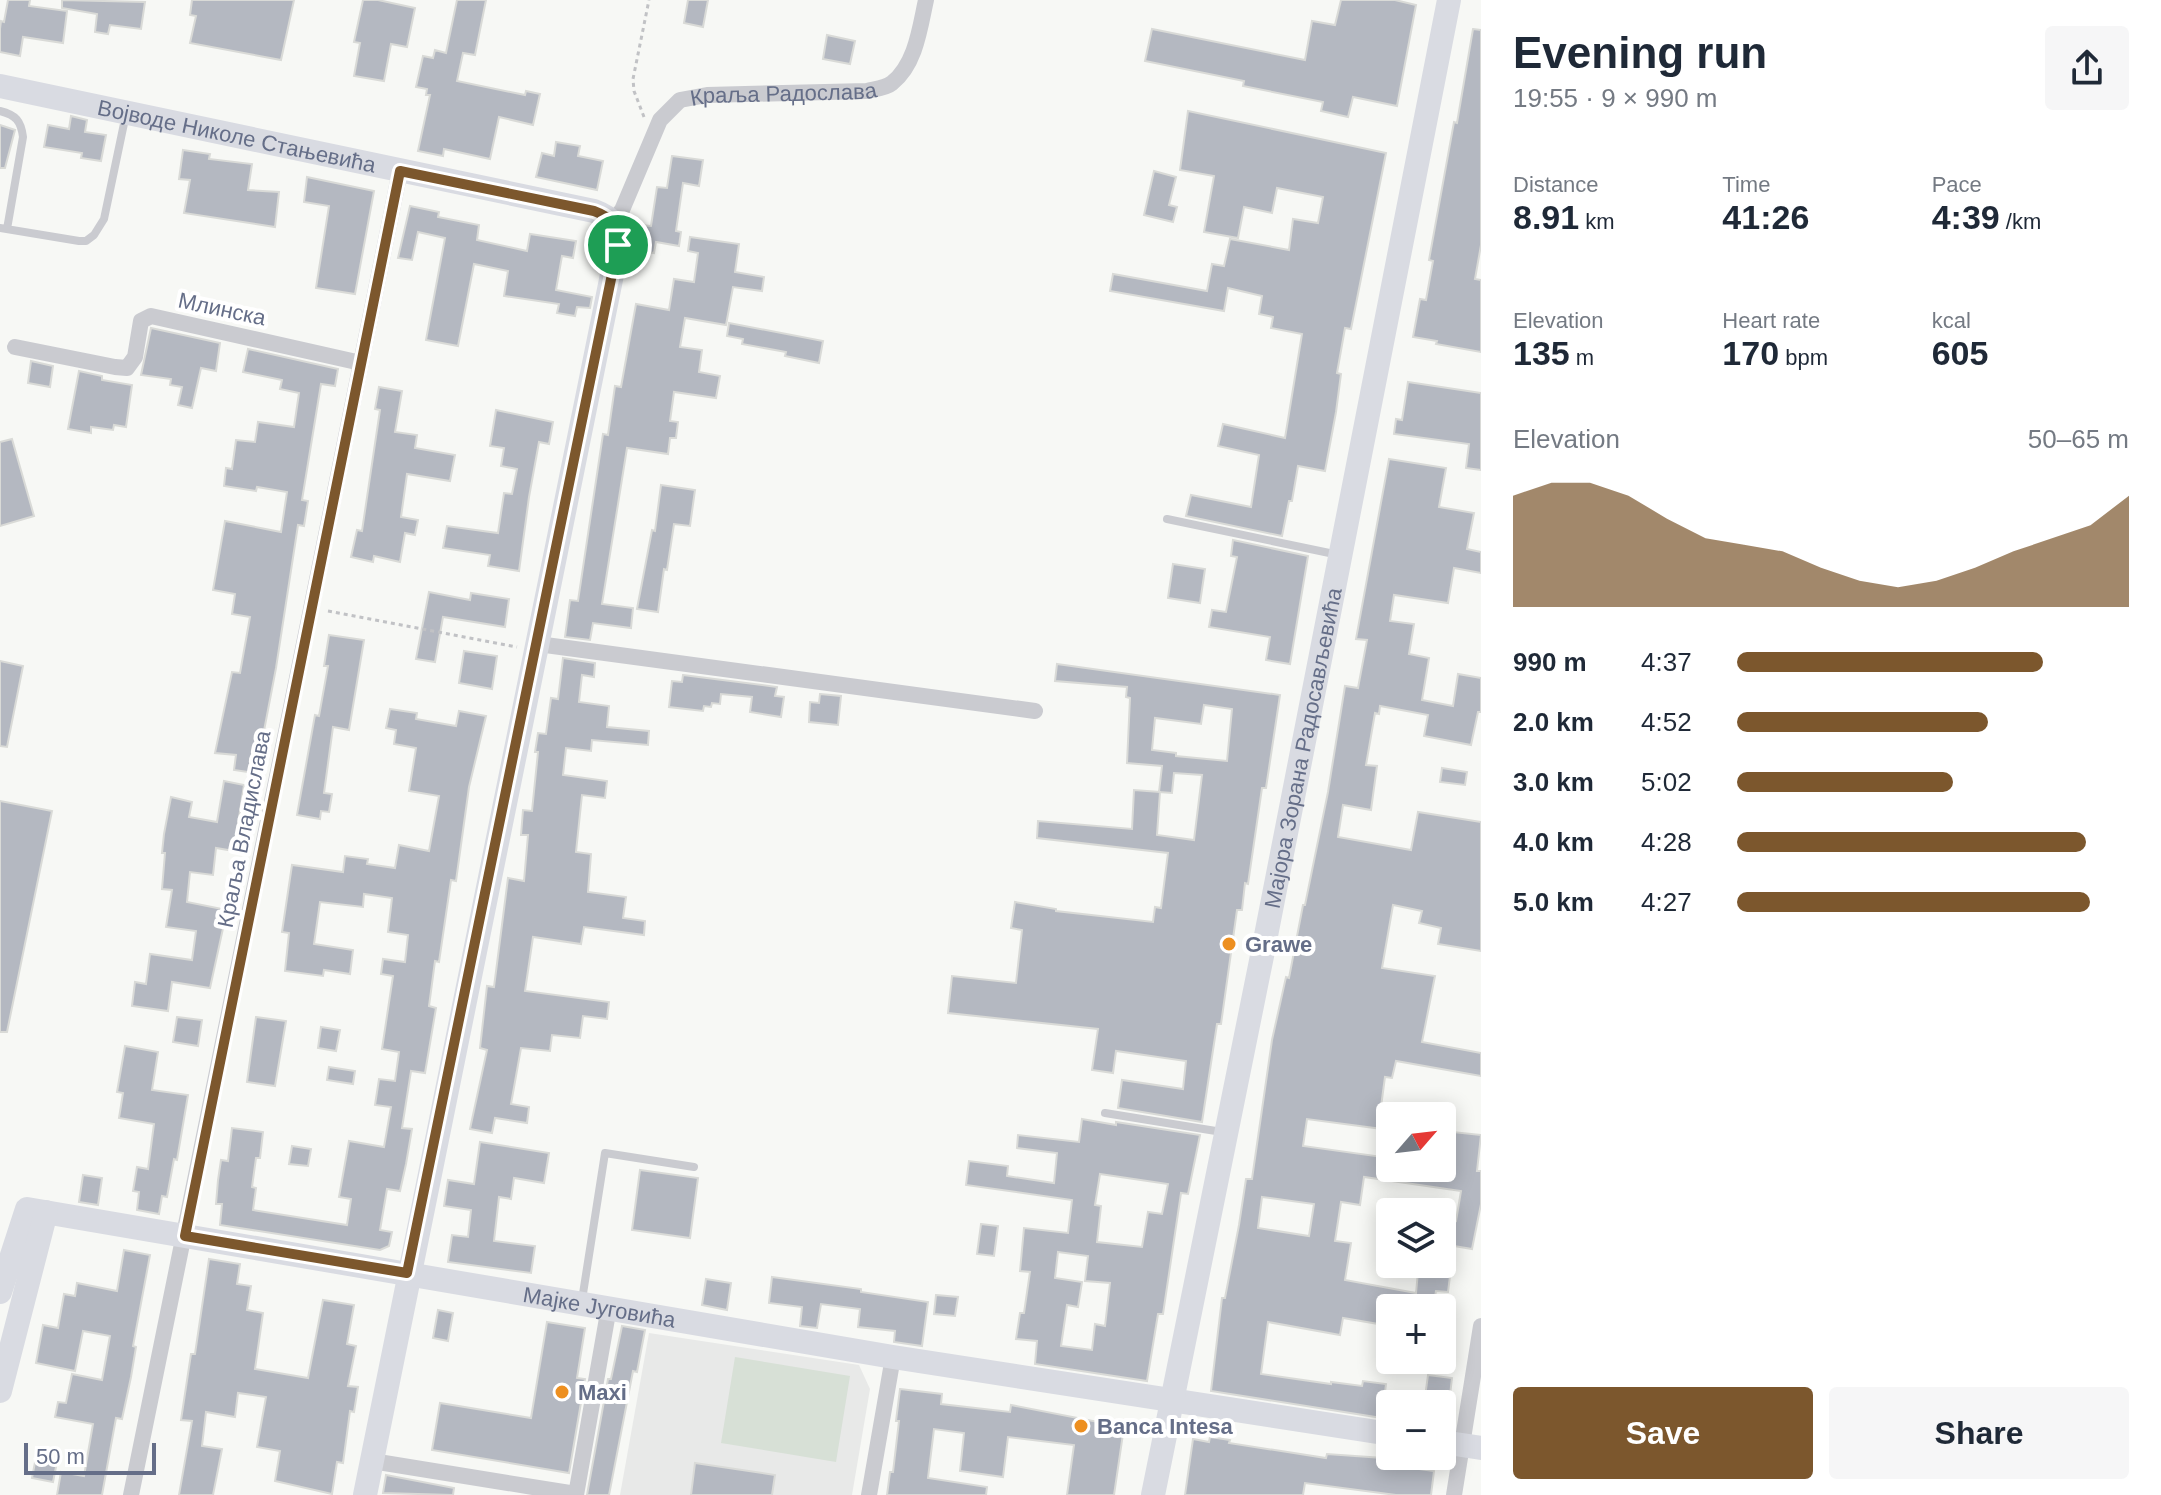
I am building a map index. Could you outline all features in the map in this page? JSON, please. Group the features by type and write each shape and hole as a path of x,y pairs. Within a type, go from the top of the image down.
{"street":[{"name":"Краља Радослава","path":"613,221 630,192 655,130 669,109 680,100 693,96 867,91 890,85 904,69 915,46 926,0"},
{"name":"Мајора Зорана Радосављевића","path":"1153,1495 1449,0"},
{"name":"Војводе Николе Стањевића","path":"0,86 594,211 613,221"},
{"name":"Краља Владислава","path":"131,1495 400,171"},
{"path":"365,1495 407,1273 618,245 618,231 613,221"},
{"name":"Млинска","path":"15,347 127,368 135,357 141,321 151,316 361,363"},
{"path":"537,648 1035,711"},
{"path":"0,1292 36,1211"},
{"path":"0,1391 36,1211"},
{"name":"Мајке Југовића","path":"36,1211 893,1357 1376,1432"},
{"path":"372,1461 495,1487 576,1494 609,1307"},
{"path":"1454,1495 1481,1326"},
{"path":"869,1495 893,1357"}],"lane":[{"path":"0,111 12,114 21,122 23,137 4,228 79,241 86,241 94,235 104,219 126,113"},
{"path":"1167,519 1340,555"},
{"path":"1105,1113 1227,1132"},
{"path":"582,1303 605,1153 694,1167"}],"path":[{"path":"649,0 633,79 638,105 647,123 655,130"},
{"path":"310,608 537,648"}],"shaded area":[{"path":"649,1333 859,1365 870,1389 852,1495 620,1495"},
{"path":"735,1357 850,1376 836,1462 721,1443"}],"building":[{"path":"8,0 30,0 29,6 67,11 63,43 23,37 20,56 0,52 1,21 4,22"},
{"path":"62,0 145,2 141,29 110,25 108,34 95,32 97,14 62,8"},
{"path":"192,0 294,0 281,60 190,43 196,16 190,15"},
{"path":"363,0 415,8 407,47 391,44 384,81 354,76 360,43 354,42"},
{"path":"457,0 486,0 475,55 463,53 457,81 525,95 526,91 540,94 533,125 499,117 490,159 444,149 443,156 418,151 430,95 426,95 427,89 416,87 423,56 433,58 435,50 446,53"},
{"path":"688,0 708,0 703,27 684,23"},
{"path":"1341,0 1395,0 1416,5 1397,106 1353,97 1348,117 1321,111 1323,102 1243,86 1244,81 1145,61 1152,29 1305,60 1312,21 1335,25"},
{"path":"1473,29 1481,30 1481,245 1475,279 1481,280 1481,352 1413,337 1420,299 1426,300 1433,261 1429,260"},
{"path":"827,35 855,41 850,64 823,59"},
{"path":"1188,111 1386,153 1351,329 1345,328 1337,373 1341,374 1336,412 1325,471 1298,466 1282,536 1186,516 1191,495 1251,507 1259,455 1218,446 1223,424 1285,438 1302,334 1271,328 1273,317 1259,314 1262,296 1228,288 1224,311 1110,291 1113,274 1207,291 1212,264 1224,266 1230,239 1289,250 1293,219 1318,223 1323,197 1277,188 1272,213 1244,207 1238,238 1204,232 1214,176 1180,170"},
{"path":"71,116 87,120 85,132 106,135 101,161 81,158 82,153 44,147 48,125 69,129"},
{"path":"0,125 15,130 5,168 0,168"},
{"path":"556,142 580,146 578,156 603,161 597,190 536,177 542,153 554,156"},
{"path":"183,150 210,154 209,159 252,164 248,190 279,192 275,227 184,213 190,180 179,179"},
{"path":"672,156 703,160 699,186 683,183 676,231 681,232 679,246 656,242 654,253 637,250 641,225 651,226 657,187 667,188"},
{"path":"1154,171 1176,177 1169,205 1177,207 1173,222 1144,215"},
{"path":"307,177 374,191 355,294 316,288 329,206 304,202"},
{"path":"410,206 439,212 438,217 479,225 477,240 527,251 530,234 576,241 573,258 562,256 556,290 592,297 590,308 577,307 575,316 557,313 559,304 504,296 508,271 474,264 458,346 426,340 445,238 418,232 412,260 398,258"},
{"path":"690,237 739,244 735,272 764,277 762,291 733,287 726,325 685,318 680,347 702,350 699,372 720,376 716,398 674,392 670,421 678,422 676,438 670,438 668,454 627,448 602,604 633,608 631,628 593,623 590,640 565,637 570,600 578,601 603,434 608,435 615,386 621,387 636,304 669,310 674,279 694,282 698,253 688,251"},
{"path":"729,323 823,341 819,363 785,356 786,352 742,344 743,339 727,336"},
{"path":"151,328 220,343 216,371 201,368 192,408 178,405 182,387 170,385 171,379 141,375"},
{"path":"248,349 338,369 335,386 321,384 302,500 308,501 304,526 298,525 276,668 263,736 259,735 255,773 234,770 236,755 215,753 232,672 240,673 250,617 232,614 235,594 213,590 225,521 281,532 287,492 224,486 226,468 232,469 236,440 255,442 258,422 294,427 299,393 280,389 282,380 243,372"},
{"path":"31,361 53,366 50,387 28,383"},
{"path":"79,371 102,376 102,380 132,385 126,427 114,425 113,430 91,427 91,433 68,429"},
{"path":"1408,382 1481,393 1481,470 1466,468 1469,444 1394,434 1396,419 1402,420"},
{"path":"379,387 402,391 395,432 417,435 415,448 455,455 450,481 407,474 401,517 418,520 415,535 405,533 400,562 374,556 373,562 351,557 357,530 362,531 380,410 375,409"},
{"path":"496,410 553,422 549,444 539,442 519,571 488,566 490,555 443,548 447,526 498,533 504,493 512,494 517,469 501,466 504,448 490,446"},
{"path":"12,439 34,516 0,526 0,442"},
{"path":"1389,459 1446,468 1439,507 1474,513 1467,549 1481,552 1481,573 1454,568 1448,603 1394,595 1390,621 1414,624 1409,654 1429,658 1422,700 1453,706 1458,674 1481,678 1481,712 1478,712 1471,745 1424,736 1428,715 1380,706 1379,714 1375,713 1366,765 1377,766 1371,810 1343,805 1338,837 1411,850 1418,812 1481,822 1481,951 1438,944 1441,928 1419,923 1422,911 1393,905 1382,968 1435,976 1422,1042 1481,1053 1481,1076 1396,1061 1392,1078 1385,1077 1382,1102 1376,1102 1376,1128 1307,1119 1303,1146 1376,1156 1376,1179 1364,1177 1360,1205 1341,1202 1335,1241 1351,1243 1345,1280 1416,1293 1417,1278 1450,1278 1448,1292 1436,1291 1435,1294 1376,1294 1376,1324 1343,1318 1340,1335 1268,1322 1261,1374 1331,1384 1362,1386 1363,1381 1386,1384 1385,1390 1376,1390 1376,1417 1211,1391 1222,1298 1225,1298 1246,1179 1252,1179 1272,1040 1305,905 1345,686 1358,688 1367,640 1356,639","holes":["1262,1197 1314,1204 1309,1236 1258,1228"]},
{"path":"661,485 695,490 690,526 674,524 658,612 637,609 652,530 655,531"},
{"path":"1233,540 1308,556 1290,664 1266,660 1270,637 1209,627 1212,610 1226,612 1237,557 1231,556"},
{"path":"1173,564 1205,569 1200,603 1168,598"},
{"path":"429,592 470,600 471,593 509,599 505,627 443,617 435,662 416,659"},
{"path":"329,635 364,640 349,730 333,727 324,793 332,794 329,812 321,811 320,819 297,815 315,715 319,716 328,666 324,666"},
{"path":"464,651 497,656 492,689 459,683"},
{"path":"563,658 595,663 594,677 582,675 579,702 609,706 607,727 649,731 648,745 592,740 591,751 566,748 563,775 607,781 605,798 582,795 576,852 591,854 588,892 626,897 623,918 645,921 644,935 584,927 581,944 533,937 525,991 609,1002 607,1019 583,1016 580,1038 552,1035 550,1051 521,1048 511,1104 529,1107 527,1123 495,1118 492,1133 470,1129 487,1050 480,1048 487,986 494,987 508,878 524,881 528,835 521,835 523,810 532,811 538,733 546,734 551,698 558,699"},
{"path":"0,661 23,666 7,747 0,746"},
{"path":"1057,664 1280,695 1248,884 1245,883 1242,910 1237,910 1221,1024 1217,1024 1202,1122 1118,1108 1122,1080 1183,1089 1186,1061 1116,1051 1113,1073 1092,1070 1098,1029 948,1013 952,976 1016,983 1022,930 1011,928 1015,902 1056,911 1153,922 1155,907 1161,908 1168,853 1037,838 1038,821 1132,829 1134,790 1159,792 1162,766 1127,763 1130,698 1126,697 1127,687 1055,681","holes":["1204,705 1232,709 1227,761 1176,756 1176,753 1152,750 1155,718 1201,724","1174,773 1202,775 1194,840 1157,835 1160,792 1172,793"]},
{"path":"683,675 777,687 775,696 784,697 781,717 750,712 752,697 721,694 720,704 704,706 703,711 669,707 672,681 682,682"},
{"path":"820,694 841,696 838,725 809,722 810,702 819,703"},
{"path":"390,709 417,713 416,719 456,726 459,711 486,716 469,787 456,881 451,880 439,962 435,961 429,1006 436,1008 425,1073 411,1071 402,1128 412,1129 406,1164 400,1191 387,1189 380,1230 392,1232 389,1246 380,1250 220,1225 222,1204 216,1204 218,1180 221,1160 228,1161 232,1128 263,1132 252,1187 256,1188 253,1210 347,1225 351,1199 339,1197 349,1141 384,1147 391,1107 375,1105 379,1079 395,1081 399,1052 382,1049 393,976 381,974 383,959 405,962 408,935 388,932 392,898 364,894 363,907 320,902 314,944 353,950 350,974 324,970 323,976 285,971 289,933 282,932 292,865 343,872 345,856 368,859 367,864 395,868 399,845 429,851 439,796 409,791 416,748 394,744 396,730 386,728"},
{"path":"1442,768 1467,772 1465,785 1440,782"},
{"path":"224,781 244,785 234,851 216,848 213,875 190,872 187,902 227,910 210,988 172,982 168,1011 132,1006 135,982 146,984 150,954 192,960 196,931 166,927 172,890 162,889 165,853 162,853 171,797 192,802 189,817 217,822"},
{"path":"0,801 52,811 7,1032 0,1032"},
{"path":"177,1017 202,1020 198,1046 173,1042"},
{"path":"256,1017 286,1021 275,1086 247,1082"},
{"path":"321,1027 340,1030 336,1051 318,1048"},
{"path":"125,1046 158,1052 152,1090 188,1095 177,1160 174,1159 167,1197 162,1196 159,1214 137,1210 139,1192 133,1191 137,1167 148,1169 154,1124 119,1118 123,1093 117,1092"},
{"path":"329,1067 355,1071 353,1084 327,1080"},
{"path":"1082,1119 1200,1135 1188,1194 1181,1193 1163,1314 1158,1314 1147,1381 1035,1364 1037,1341 1016,1339 1020,1313 1024,1313 1030,1272 1020,1271 1024,1228 1068,1233 1072,1200 966,1185 969,1161 1008,1166 1007,1176 1054,1183 1057,1153 1017,1148 1018,1135 1079,1142","holes":["1100,1174 1168,1184 1162,1214 1148,1212 1142,1247 1097,1242 1101,1206 1095,1205","1058,1252 1088,1256 1085,1281 1110,1283 1105,1326 1095,1324 1092,1350 1061,1346 1067,1305 1078,1307 1082,1282 1055,1278"]},
{"path":"1456,1132 1481,1135 1477,1171 1481,1171 1481,1204 1472,1249 1456,1246 1461,1191 1399,1182 1456,1182"},
{"path":"480,1142 549,1153 544,1183 514,1178 511,1199 499,1197 494,1241 535,1246 531,1273 448,1262 452,1235 468,1237 471,1210 444,1206 448,1180 474,1184"},
{"path":"292,1146 311,1149 308,1166 289,1164"},
{"path":"640,1170 698,1178 690,1238 632,1230"},
{"path":"83,1175 102,1178 98,1205 79,1202"},
{"path":"981,1224 998,1226 994,1256 977,1254"},
{"path":"124,1250 150,1255 133,1346 136,1347 131,1377 122,1419 116,1418 102,1495 57,1495 61,1472 84,1476 93,1424 55,1417 58,1402 66,1403 72,1374 102,1380 110,1336 83,1331 75,1371 36,1363 43,1325 58,1328 64,1294 75,1296 77,1283 117,1291"},
{"path":"209,1259 240,1264 237,1284 251,1286 247,1310 263,1313 255,1369 308,1378 323,1300 354,1305 347,1344 356,1346 348,1386 358,1387 354,1412 350,1411 343,1463 337,1462 332,1494 275,1481 280,1451 257,1447 266,1397 238,1393 235,1417 206,1412 202,1446 222,1449 213,1495 179,1495 192,1421 181,1420 191,1354 195,1354"},
{"path":"772,1277 928,1302 922,1346 894,1342 895,1331 858,1327 860,1309 821,1304 817,1328 800,1326 802,1307 769,1303"},
{"path":"706,1279 731,1283 727,1310 702,1305"},
{"path":"936,1295 958,1297 955,1316 934,1314"},
{"path":"438,1310 453,1313 448,1341 433,1338"},
{"name":"Maxi","path":"547,1322 585,1328 577,1378 585,1379 569,1473 432,1450 440,1403 531,1418"},
{"path":"622,1326 645,1330 637,1372 633,1371 609,1495 587,1495 608,1379 611,1379"},
{"path":"1428,1375 1452,1378 1451,1390 1426,1390"},
{"path":"900,1389 942,1394 941,1404 1010,1412 1011,1405 1124,1427 1114,1495 1067,1495 1074,1445 1008,1437 1003,1477 960,1471 964,1433 934,1429 928,1478 987,1487 986,1495 887,1495 890,1472 893,1472"},
{"path":"1210,1437 1230,1440 1229,1443 1326,1458 1327,1454 1376,1458 1376,1470 1434,1471 1431,1495 1396,1495 1305,1483 1303,1495 1185,1495 1193,1439 1209,1442"},
{"path":"36,1457 57,1462 53,1482 32,1478"},
{"path":"695,1463 775,1475 772,1495 691,1495"},
{"path":"386,1475 454,1488 453,1495 383,1493"}],"place":[{"name":"Grawe","path":"1229,944"},
{"name":"Maxi","path":"562,1392"},
{"name":"Banca Intesa","path":"1081,1426"}],"route":[{"path":"400,171 594,211 613,221 618,231 618,245 407,1273 185,1236 400,171"}]}
